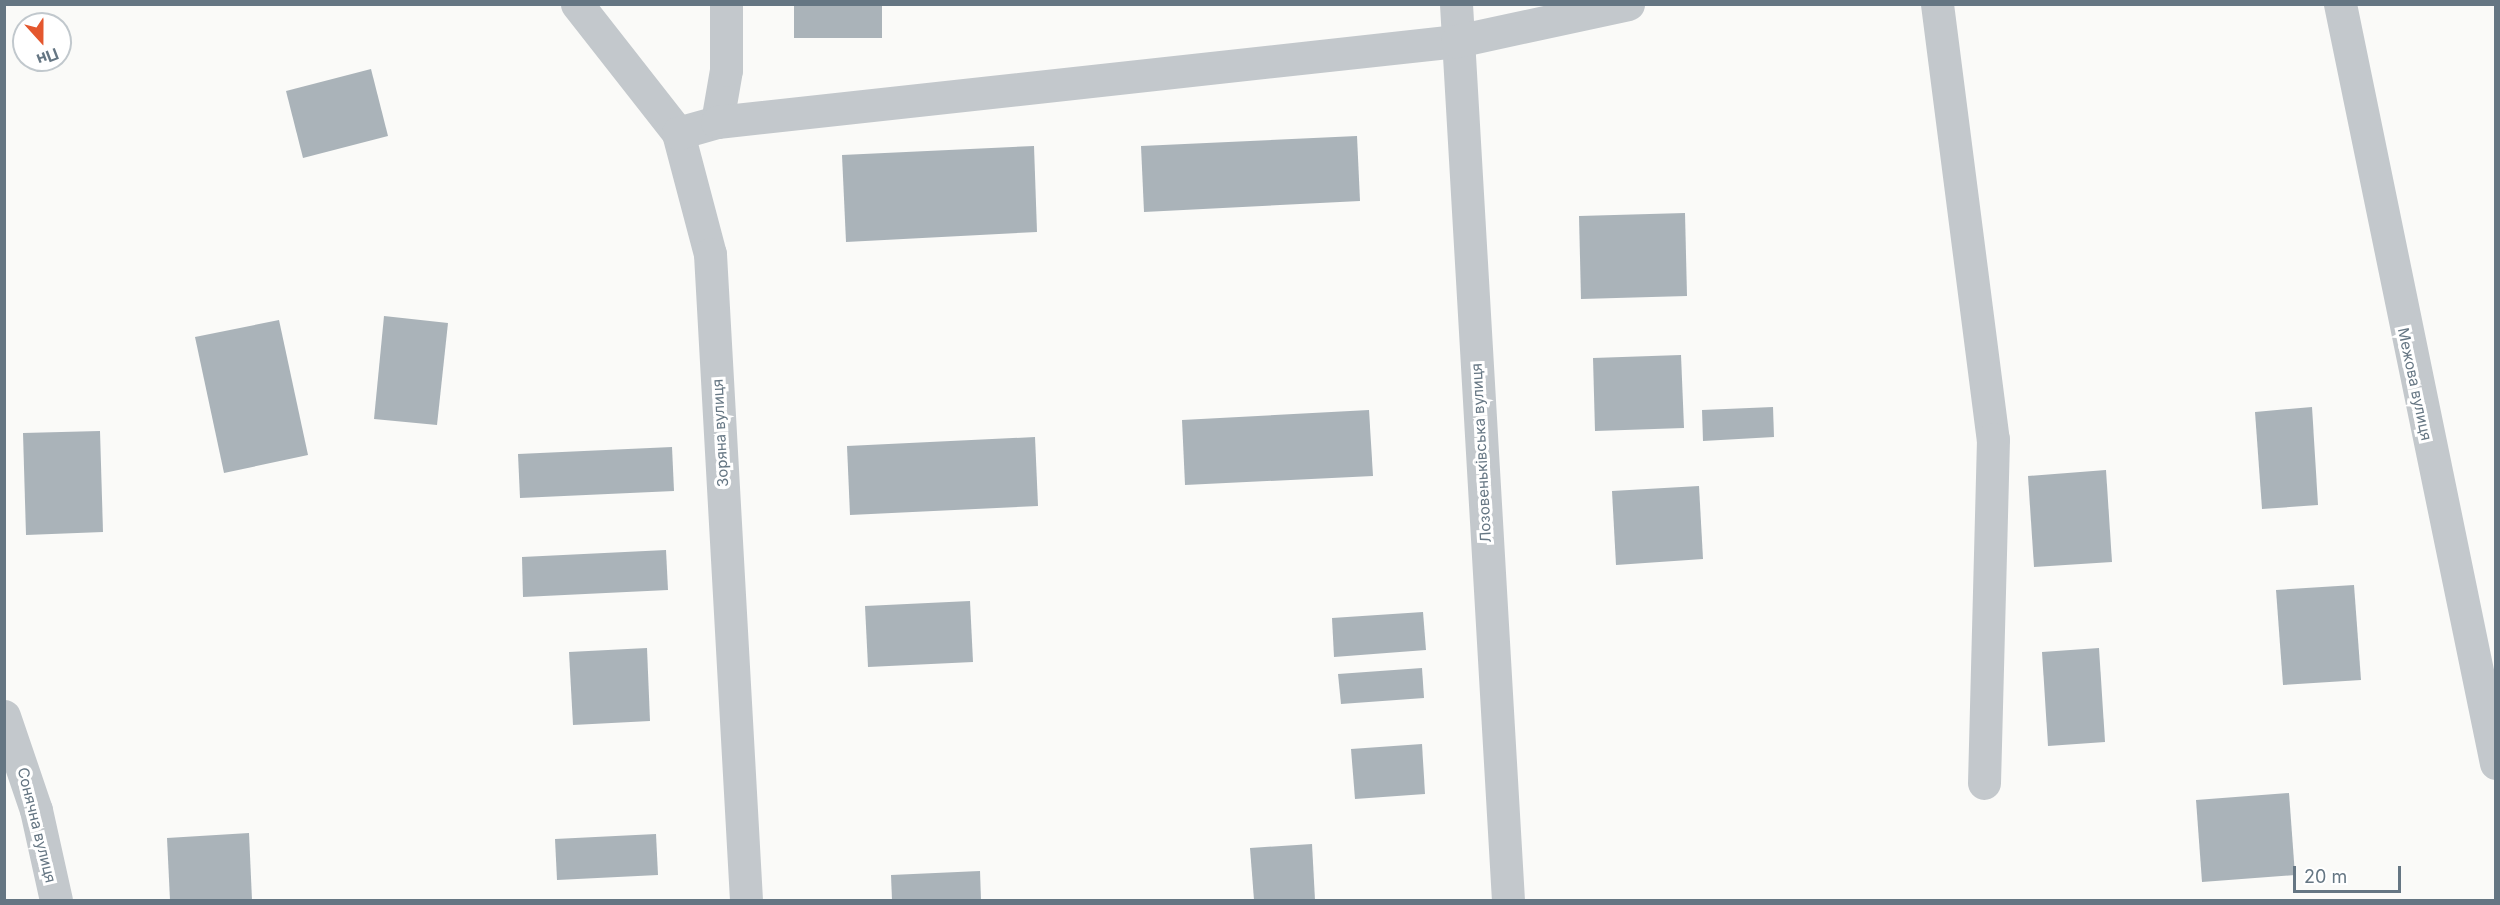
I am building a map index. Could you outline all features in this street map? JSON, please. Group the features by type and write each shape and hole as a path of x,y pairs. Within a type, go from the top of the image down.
{"street":[{"name":"Зоряна вулиця","path":"577,4 678,133 710,254 746,900"},
{"path":"717,122 726,70 726,4"},
{"name":"Лозовеньківська вулиця","path":"1456,4 1456,41 1508,900"},
{"path":"678,133 717,122 1456,41 1628,4"},
{"path":"1937,4 1993,439 1984,783"},
{"name":"Межова вулиця","path":"2340,4 2496,763"},
{"name":"Сонячна вулиця","path":"4,716 36,810 56,900"}],"building":[{"path":"882,4 882,38 794,38 794,5"},
{"path":"371,69 388,136 303,158 286,91"},
{"path":"1357,136 1360,201 1144,212 1141,146"},
{"path":"1034,146 1037,232 846,242 842,155"},
{"path":"1685,213 1687,296 1581,299 1579,216"},
{"path":"384,316 448,323 437,425 374,419"},
{"path":"279,320 308,455 224,473 195,337"},
{"path":"1681,355 1684,428 1595,431 1593,358"},
{"path":"1773,407 1774,437 1703,441 1702,410"},
{"path":"2312,407 2318,505 2262,509 2255,412"},
{"path":"1369,410 1373,476 1185,485 1182,420"},
{"path":"100,431 103,532 26,535 23,433"},
{"path":"1035,437 1038,506 850,515 847,446"},
{"path":"672,447 674,491 520,498 518,454"},
{"path":"2106,470 2112,562 2034,567 2028,476"},
{"path":"1699,486 1703,559 1616,565 1612,491"},
{"path":"666,550 668,590 523,597 522,557"},
{"path":"2354,585 2361,680 2283,685 2276,590"},
{"path":"970,601 973,662 868,667 865,606"},
{"path":"1423,612 1426,650 1334,657 1332,618"},
{"path":"647,648 650,721 573,725 569,652"},
{"path":"2099,648 2105,742 2048,746 2042,652"},
{"path":"1422,668 1424,698 1341,704 1338,674"},
{"path":"1422,744 1425,794 1355,799 1351,749"},
{"path":"2289,793 2295,875 2202,882 2196,800"},
{"path":"249,833 252,900 170,900 167,838"},
{"path":"656,834 658,875 557,880 555,839"},
{"path":"1312,844 1315,900 1254,900 1250,848"},
{"path":"980,871 981,900 892,900 891,875"}]}
